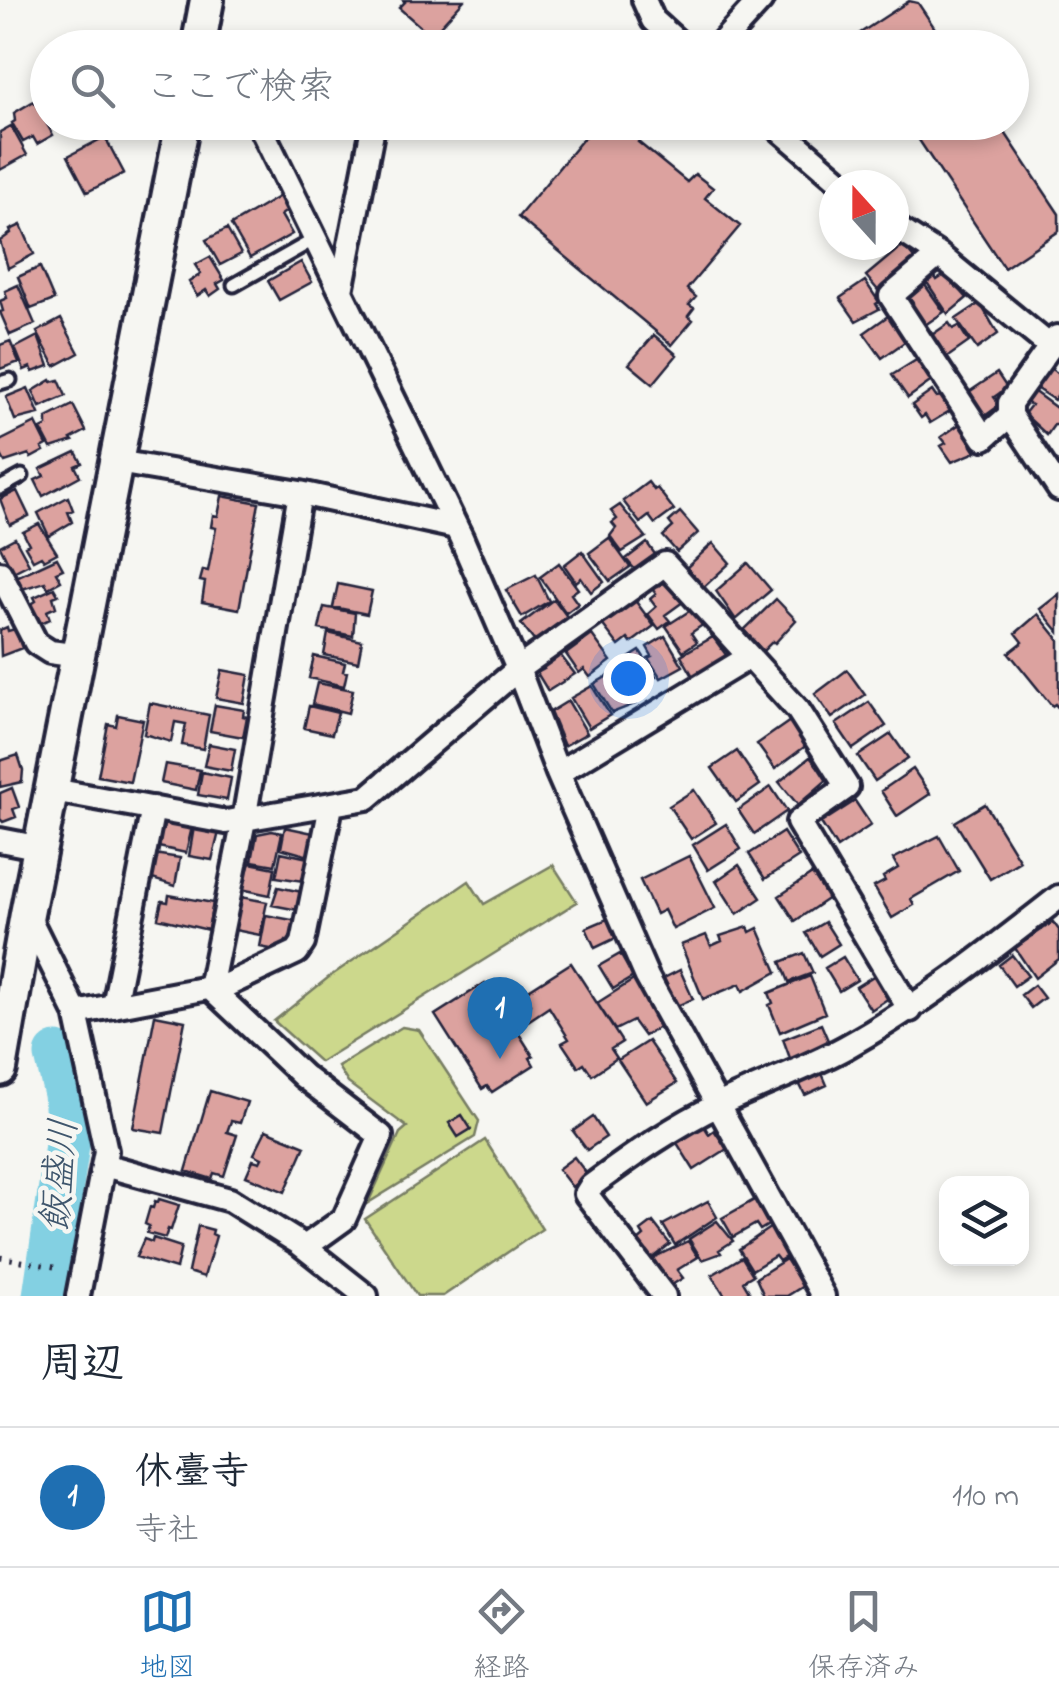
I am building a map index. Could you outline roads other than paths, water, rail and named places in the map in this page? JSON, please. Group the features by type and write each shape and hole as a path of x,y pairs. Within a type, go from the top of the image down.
{"street":[{"path":"203,30 207,0"},
{"path":"644,0 653,20 664,30"},
{"path":"734,30 761,0"},
{"path":"0,1069 7,988 28,914 54,790 180,140"},
{"path":"267,140 456,527 646,977 823,1296"},
{"path":"341,291 370,140"},
{"path":"792,140 827,170"},
{"path":"909,236 1055,341 1010,403 1010,415 1059,490"},
{"path":"939,255 891,296 984,438 1010,415"},
{"path":"116,462 300,492 456,527"},
{"path":"210,988 244,820 300,492"},
{"path":"54,790 226,822 331,806 375,794 518,669 666,564 798,710 847,787 798,822 910,1010"},
{"path":"0,574 36,643 50,652 79,656"},
{"path":"558,773 749,656"},
{"path":"76,1013 229,984 297,952 304,944 331,806"},
{"path":"114,1006 153,808"},
{"path":"0,840 41,848"},
{"path":"664,1296 586,1194 591,1186 651,1142 718,1106 842,1050 910,1010 1059,897"},
{"path":"28,914 76,1013 106,1152 78,1296"},
{"path":"210,988 304,1076 381,1136 344,1219 305,1247"},
{"path":"104,1164 230,1200 305,1247 366,1296"}],"lane":[{"path":"234,285 315,239"},
{"path":"0,488 22,476"}],"waterway":[{"name":"飯盛川","path":"45,1296 69,1131 57,1055"}],"place":[{"name":"休臺寺","path":"500,1059"}]}
